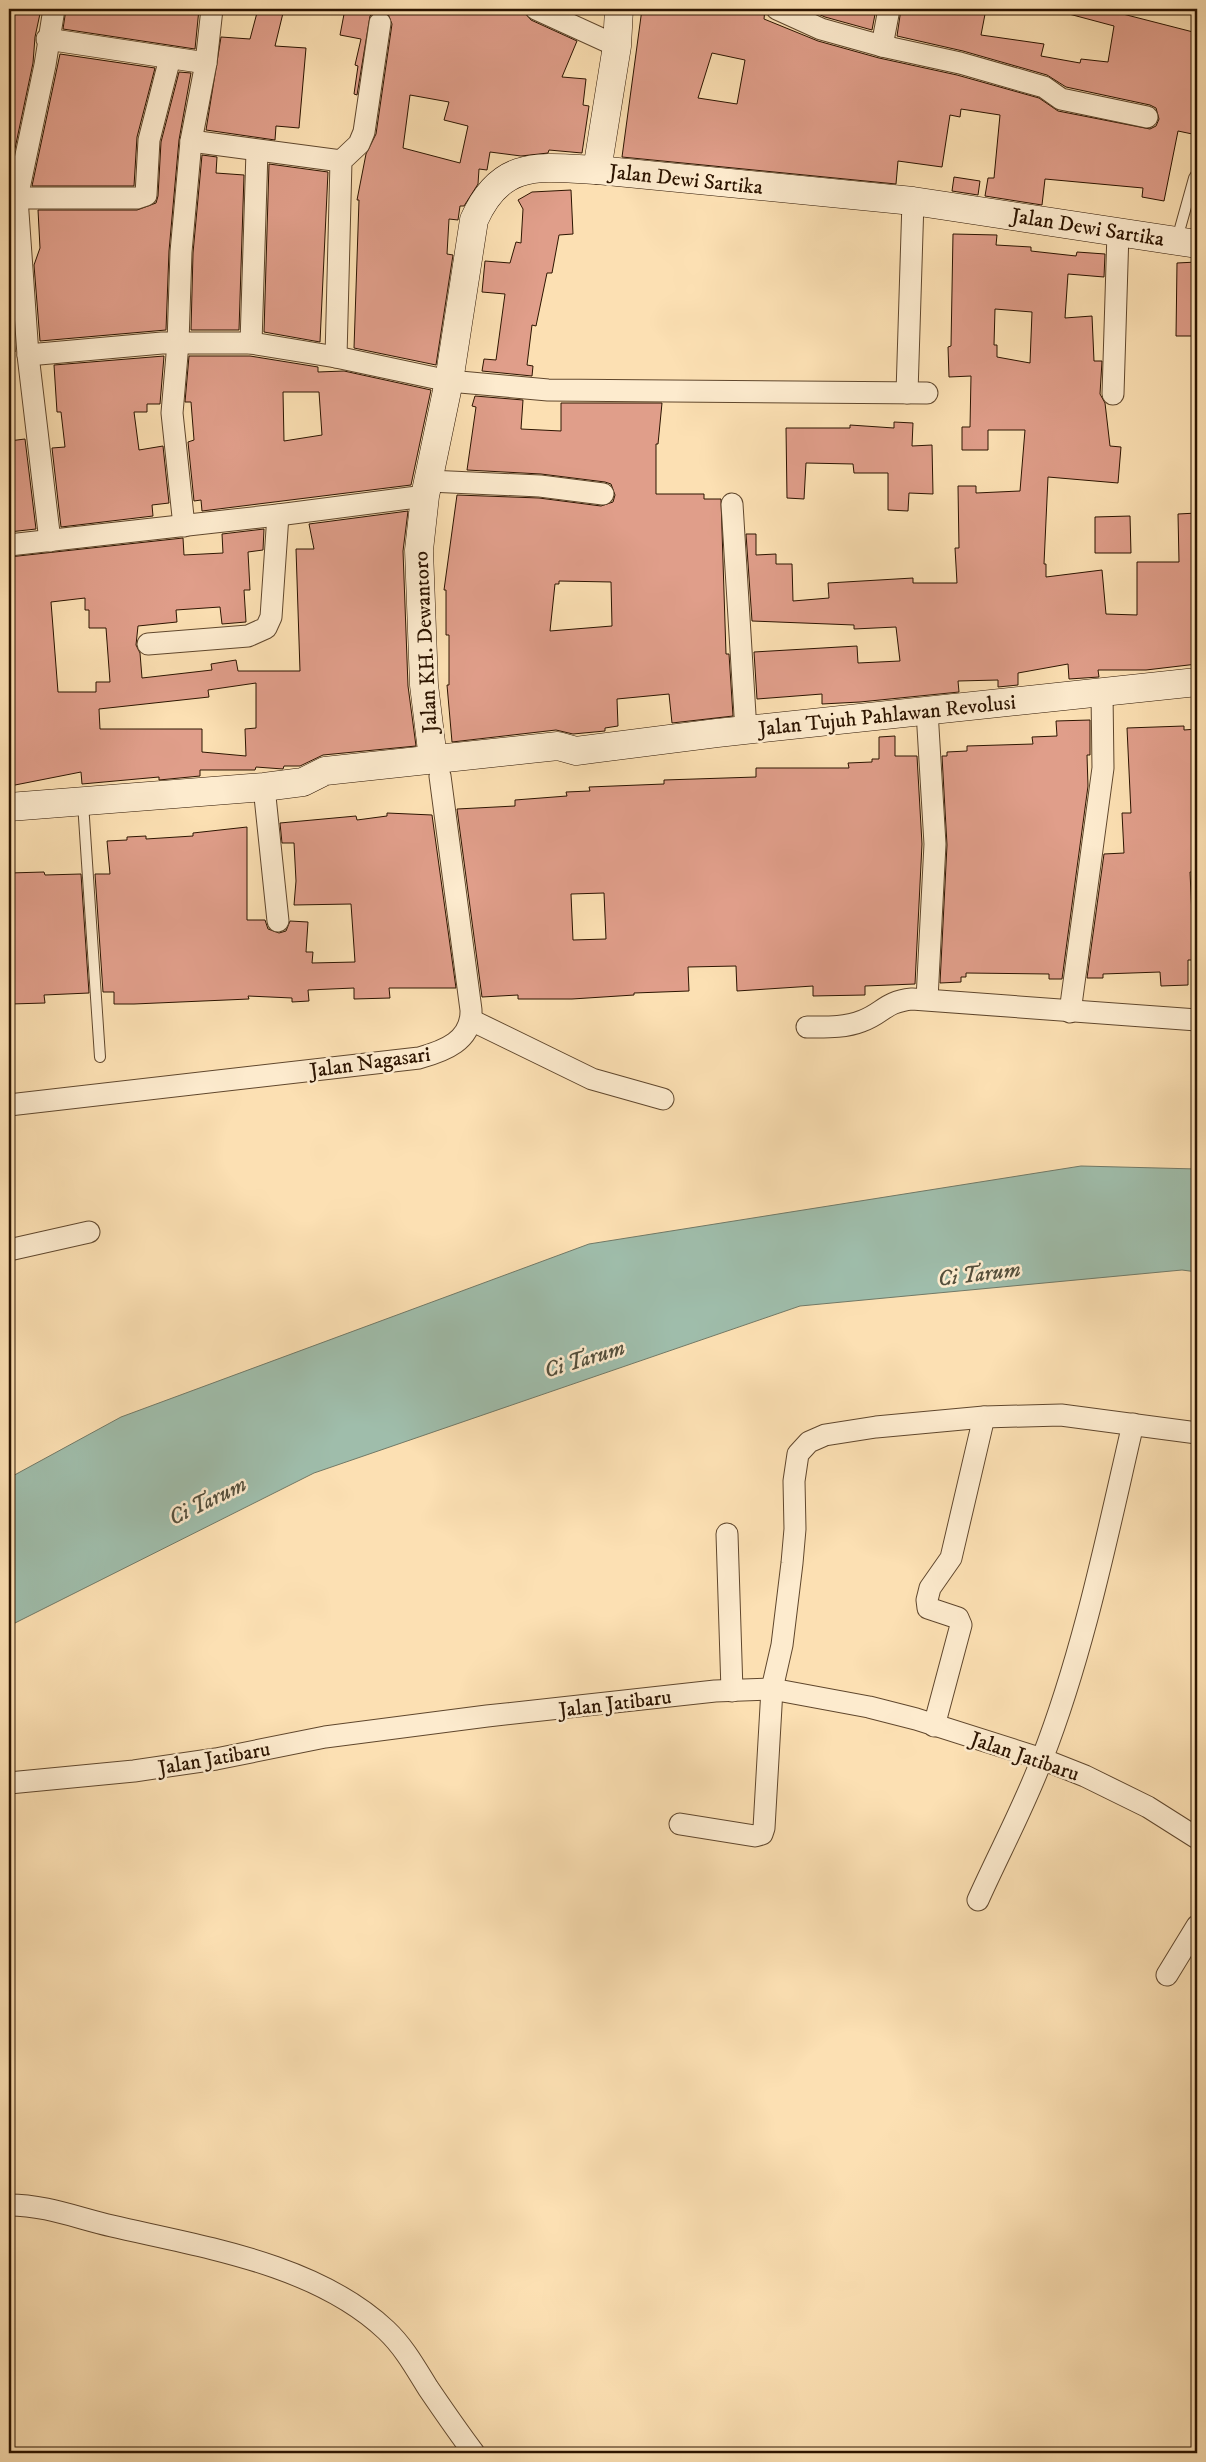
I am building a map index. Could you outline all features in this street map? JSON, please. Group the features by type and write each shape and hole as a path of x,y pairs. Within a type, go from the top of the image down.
{"street":[{"path":"50,541 28,355 15,211 45,66 47,39 54,9"},
{"path":"184,526 172,413 178,343 181,252 190,141 206,63 212,9"},
{"path":"536,9 617,46"},
{"path":"597,170 617,46 619,9"},
{"path":"777,9 801,14 822,30 882,46 960,63 1044,87 1060,99 1147,117"},
{"path":"882,46 889,9"},
{"path":"336,357 341,161 359,144 364,132 380,23"},
{"path":"47,39 206,63"},
{"path":"15,211 138,198 146,194 149,140 170,58"},
{"path":"190,141 341,161"},
{"path":"251,343 257,151"},
{"name":"Jalan Dewi Sartika","path":"427,488 449,381 474,220 481,204 496,185 517,172 548,167 597,170 913,201 1187,242"},
{"path":"28,355 178,343 251,343 336,357 449,381 548,390 917,393 913,201"},
{"path":"1112,394 1118,232"},
{"path":"9,545 278,516 427,488 540,486 603,494"},
{"name":"Jalan KH. Dewantoro","path":"427,488 419,550 419,601 424,685 436,767"},
{"path":"732,504 746,731"},
{"path":"148,644 248,636 266,628 271,617 278,516"},
{"name":"Jalan Tujuh Pahlawan Revolusi","path":"9,807 264,787 303,782 325,771 559,760 576,750 1197,682"},
{"path":"1070,1012 1103,768 1102,693"},
{"path":"926,711 935,844 926,999"},
{"path":"436,767 471,1020 592,1079 663,1099"},
{"path":"264,787 278,920"},
{"path":"807,1027 842,1027 864,1021 887,1005 900,1000 926,999 1070,1012 1197,1020"},
{"name":"Jalan Nagasari","path":"9,1105 419,1058 447,1049 458,1042 471,1020"},
{"path":"9,1250 89,1232"},
{"path":"680,1824 755,1836 762,1834 765,1821 772,1689 782,1645 792,1563 795,1529 794,1481 798,1454 810,1442 825,1435 876,1427 984,1417 1061,1415 1197,1433"},
{"path":"934,1726 961,1625 958,1618 928,1608 927,1600 930,1588 951,1558 984,1417"},
{"path":"978,1900 1042,1759 1072,1671 1099,1568 1133,1424"},
{"path":"727,1534 732,1691"},
{"name":"Jalan Jatibaru","path":"9,1783 152,1768 216,1759 324,1737 430,1723 732,1691 772,1689 868,1707 1042,1759 1085,1776 1194,1827"},
{"path":"1167,1975 1197,1926"},
{"path":"9,2205 31,2205 63,2212 90,2221 242,2257 277,2267 333,2291 362,2310 404,2349 448,2419 474,2453"}],"lane":[{"path":"1187,242 1194,178 1197,173"},
{"path":"83,801 100,1057"}],"water":[{"name":"Ci Tarum","path":"1081,1166 1197,1169 1197,1272 1182,1270 800,1306 314,1473 9,1626 9,1478 121,1417 589,1244"}],"building":[{"path":"9,9 41,9 35,37 33,63 9,177"},
{"path":"66,9 199,9 195,49 63,29"},
{"path":"258,9 284,9 275,46 306,48 299,128 276,126 275,140 206,130 221,37 250,39"},
{"path":"345,9 516,9 524,12 531,20 577,41 562,77 586,79 583,105 589,106 582,153 549,150 548,153 521,156 490,152 487,170 479,169 478,184 464,206 460,206 458,220 449,219 447,254 453,255 436,365 354,348 359,200 357,200 366,154 376,134 392,24 388,14 382,11 376,11 370,16 357,95 354,94 358,66 355,65 361,39 340,35","holes":["410,95 449,102 444,120 468,126 460,163 403,148"]},
{"path":"642,9 765,9 764,19 818,41 879,58 957,75 1039,98 1058,111 1150,129 1156,126 1159,119 1156,108 1150,105 1066,87 1047,75 963,51 897,36 901,9 918,9 941,13 942,9 986,9 981,35 1044,44 1041,56 1080,63 1081,59 1108,62 1114,26 1069,14 1070,9 1120,9 1119,13 1197,33 1197,135 1178,131 1164,201 1142,197 1143,188 1045,179 1042,205 985,196 988,178 994,178 1000,115 961,109 960,117 950,115 942,167 898,161 896,184 622,157","holes":["712,53 745,60 737,104 698,98"]},
{"path":"807,9 876,9 872,30 825,17"},
{"path":"60,54 155,68 137,137 134,186 32,186"},
{"path":"179,72 191,73 179,140 169,251 166,330 40,341 34,265 40,248 38,210 137,210 156,203 161,142"},
{"path":"202,155 217,157 216,173 244,175 239,330 191,330 193,253"},
{"path":"269,164 328,172 320,342 264,332"},
{"path":"954,177 980,181 978,195 952,191"},
{"path":"571,190 573,234 559,235 552,273 547,273 536,326 532,325 527,365 533,366 532,376 482,371 484,359 496,360 505,294 482,292 485,261 510,263 516,242 521,243 523,209 518,200 532,192"},
{"path":"953,234 997,235 996,245 1031,247 1031,251 1076,256 1077,252 1105,254 1104,277 1068,274 1065,318 1092,316 1094,361 1102,361 1100,394 1105,403 1110,446 1121,447 1118,483 1048,477 1044,564 1046,564 1046,577 1102,570 1106,614 1137,615 1137,562 1179,562 1178,514 1197,513 1197,664 1146,670 1098,670 1099,677 1069,679 1068,664 1018,673 1018,685 998,687 998,680 958,681 959,692 860,702 822,704 822,694 757,699 754,652 857,646 858,663 900,661 896,627 854,629 854,625 752,621 746,534 756,534 756,555 776,554 776,564 792,564 793,601 829,598 828,583 913,578 913,583 957,583 955,548 959,548 958,486 976,486 976,493 1020,491 1025,430 988,430 988,450 962,450 962,427 970,427 971,376 949,377 948,347 951,346","holes":["995,309 1032,312 1030,363 997,357 997,345 994,345"]},
{"path":"9,260 15,352 9,353"},
{"path":"1197,262 1197,336 1176,336 1177,263"},
{"path":"164,356 160,404 147,404 147,412 134,412 139,450 163,446 169,503 152,505 153,516 61,527 52,448 65,447 61,412 57,412 54,365"},
{"path":"189,356 250,356 318,367 318,372 344,371 431,390 411,485 202,511 201,500 194,501 188,442 194,440 191,402 185,402","holes":["283,392 319,392 322,435 284,441"]},
{"path":"475,396 523,400 521,429 561,431 561,403 662,403 658,444 656,444 656,494 704,494 704,499 721,499 726,654 729,654 733,716 672,723 669,694 617,699 618,726 605,728 605,731 573,734 556,730 452,742 447,685 449,685 449,635 446,635 446,590 444,590 457,495 539,498 601,506 613,502 615,495 611,484 605,482 541,474 467,470 476,407 472,406","holes":["559,581 611,582 612,626 550,631 555,584 559,584"]},
{"path":"894,422 913,423 912,446 932,445 933,494 909,493 908,511 888,510 888,473 854,473 853,464 806,463 804,499 787,498 786,428 850,428 850,425 894,428"},
{"path":"25,439 36,529 9,532 9,441"},
{"path":"408,511 403,551 408,686 416,746 323,755 300,766 284,766 283,769 256,767 255,770 200,770 200,776 159,780 159,777 82,784 81,772 10,786 9,557 183,538 184,555 223,553 222,534 264,529 263,550 248,552 250,590 244,590 246,622 222,624 220,607 176,610 177,622 138,626 136,645 140,653 142,678 212,670 211,664 236,660 238,671 300,671 296,549 314,549 309,524","holes":["85,598 85,610 89,610 89,628 106,628 110,682 96,682 96,692 58,692 51,602","256,683 256,728 245,729 246,756 202,752 202,729 100,729 99,709 209,697 208,690"]},
{"path":"1130,516 1131,553 1095,553 1095,517"},
{"path":"1090,720 1090,755 1087,755 1088,786 1062,979 1049,979 1049,974 966,973 966,977 961,977 961,982 940,983 947,845 942,756 947,756 947,752 967,751 967,746 1033,744 1032,737 1057,736 1056,721"},
{"path":"1184,726 1184,730 1197,729 1197,872 1190,872 1194,960 1188,960 1188,985 1161,986 1160,972 1103,974 1103,978 1087,978 1104,854 1124,853 1122,813 1131,813 1127,728"},
{"path":"895,736 895,756 917,756 922,844 915,984 865,986 865,995 813,996 813,986 737,991 736,966 688,967 689,991 634,993 634,995 572,999 518,999 518,995 482,997 457,809 515,806 515,800 567,796 566,792 590,791 589,787 664,784 664,780 756,777 756,768 849,768 848,763 872,762 872,759 879,759 879,737","holes":["604,893 606,939 573,940 571,894"]},
{"path":"387,813 432,815 456,988 389,988 390,998 354,999 354,988 308,990 309,1001 292,1002 292,998 248,996 249,999 134,1004 114,1004 114,992 103,992 95,874 110,874 107,841 127,840 127,837 146,836 146,839 193,836 193,833 247,827 247,920 265,920 268,929 279,933 286,931 290,921 308,922 306,952 313,952 312,963 355,962 351,904 294,905 296,881 294,843 282,843 280,823 356,816 357,820 387,816"},
{"path":"44,872 45,875 81,874 89,993 44,995 45,1003 11,1004 9,873"}]}
